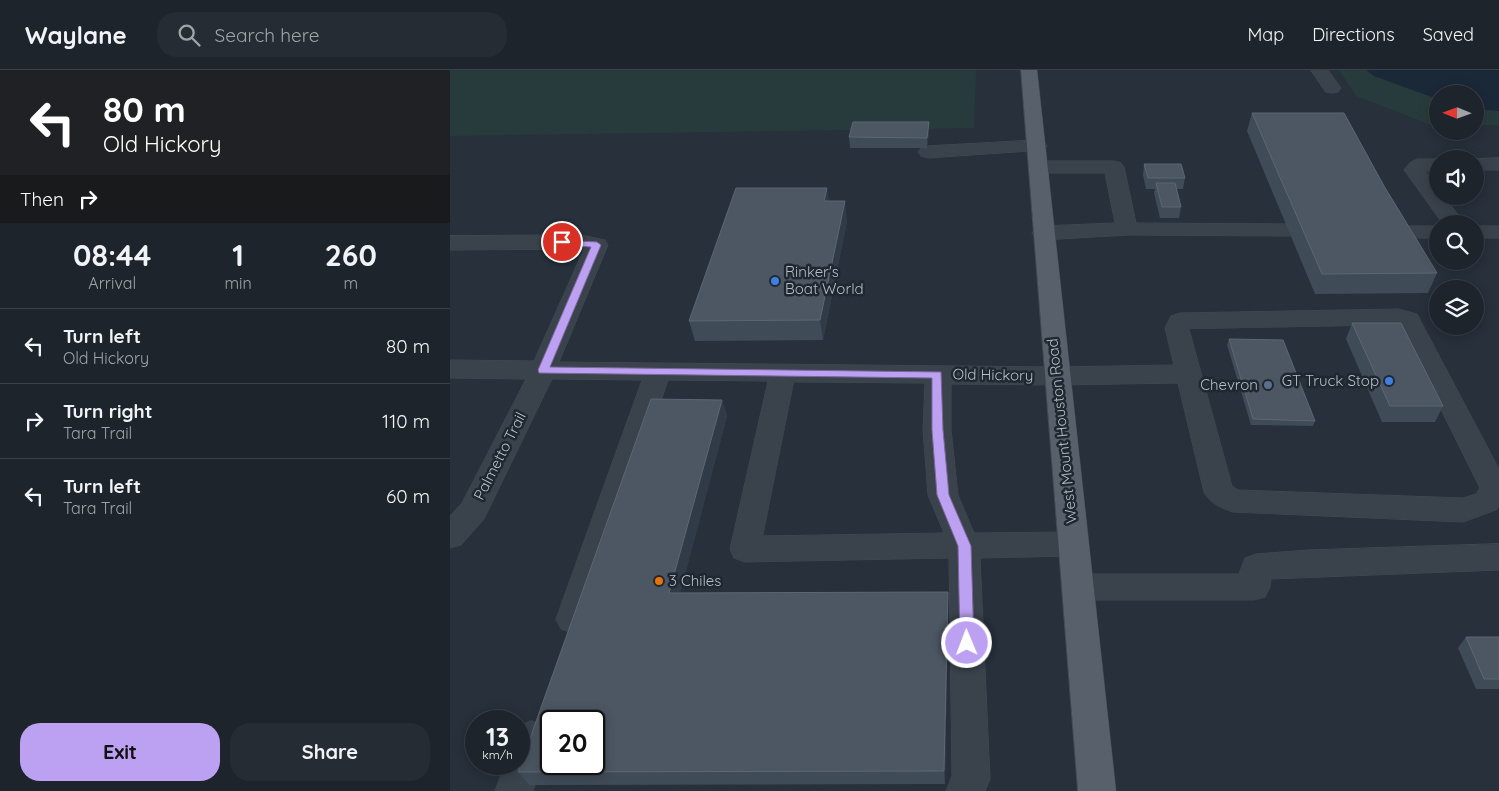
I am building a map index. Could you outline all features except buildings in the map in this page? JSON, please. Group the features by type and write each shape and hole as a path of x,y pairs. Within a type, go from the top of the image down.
{"main road":[{"name":"West Mount Houston Road","path":"1029,70 1056,376 1097,791"}],"street":[{"path":"1319,70 1332,88"},
{"path":"928,152 1038,156 1114,167 1127,229"},
{"path":"1484,164 1499,164"},
{"path":"1429,165 1418,165 1414,170 1429,190"},
{"path":"1043,232 1127,229 1288,230"},
{"path":"1393,232 1429,232"},
{"path":"1484,232 1499,232"},
{"name":"Palmetto Trail","path":"450,243 581,242 597,245 543,370 472,511 450,536"},
{"path":"1398,317 1408,319 1495,489 1486,502 1463,510 1232,500 1219,492 1189,374 1177,328 1180,321 1398,317"},
{"name":"Old Hickory","path":"450,370 1056,376 1189,374"},
{"path":"565,642 658,372"},
{"path":"784,373 746,549 1073,544"},
{"path":"938,374 937,430 943,495 964,546 971,779 965,791"},
{"path":"1077,587 1254,587 1256,567 1308,563 1499,557"},
{"path":"514,791 543,707"}],"shaded area":[{"path":"450,70 976,70 974,128 450,136"},
{"path":"1339,70 1499,70 1499,125 1484,125 1484,85 1429,85 1429,124 1356,96"}],"water":[{"path":"1366,70 1499,70 1499,111 1484,110 1484,85 1429,85 1429,96 1374,76"}],"place":[{"name":"Rinker's Boat World","path":"775,281"},
{"name":"GT Truck Stop","path":"1389,381"},
{"name":"Chevron","path":"1268,385"},
{"name":"3 Chiles","path":"659,581"}],"route":[{"path":"562,242 581,242 597,245 543,370 938,374 937,430 943,495 964,546 967,643"}]}
